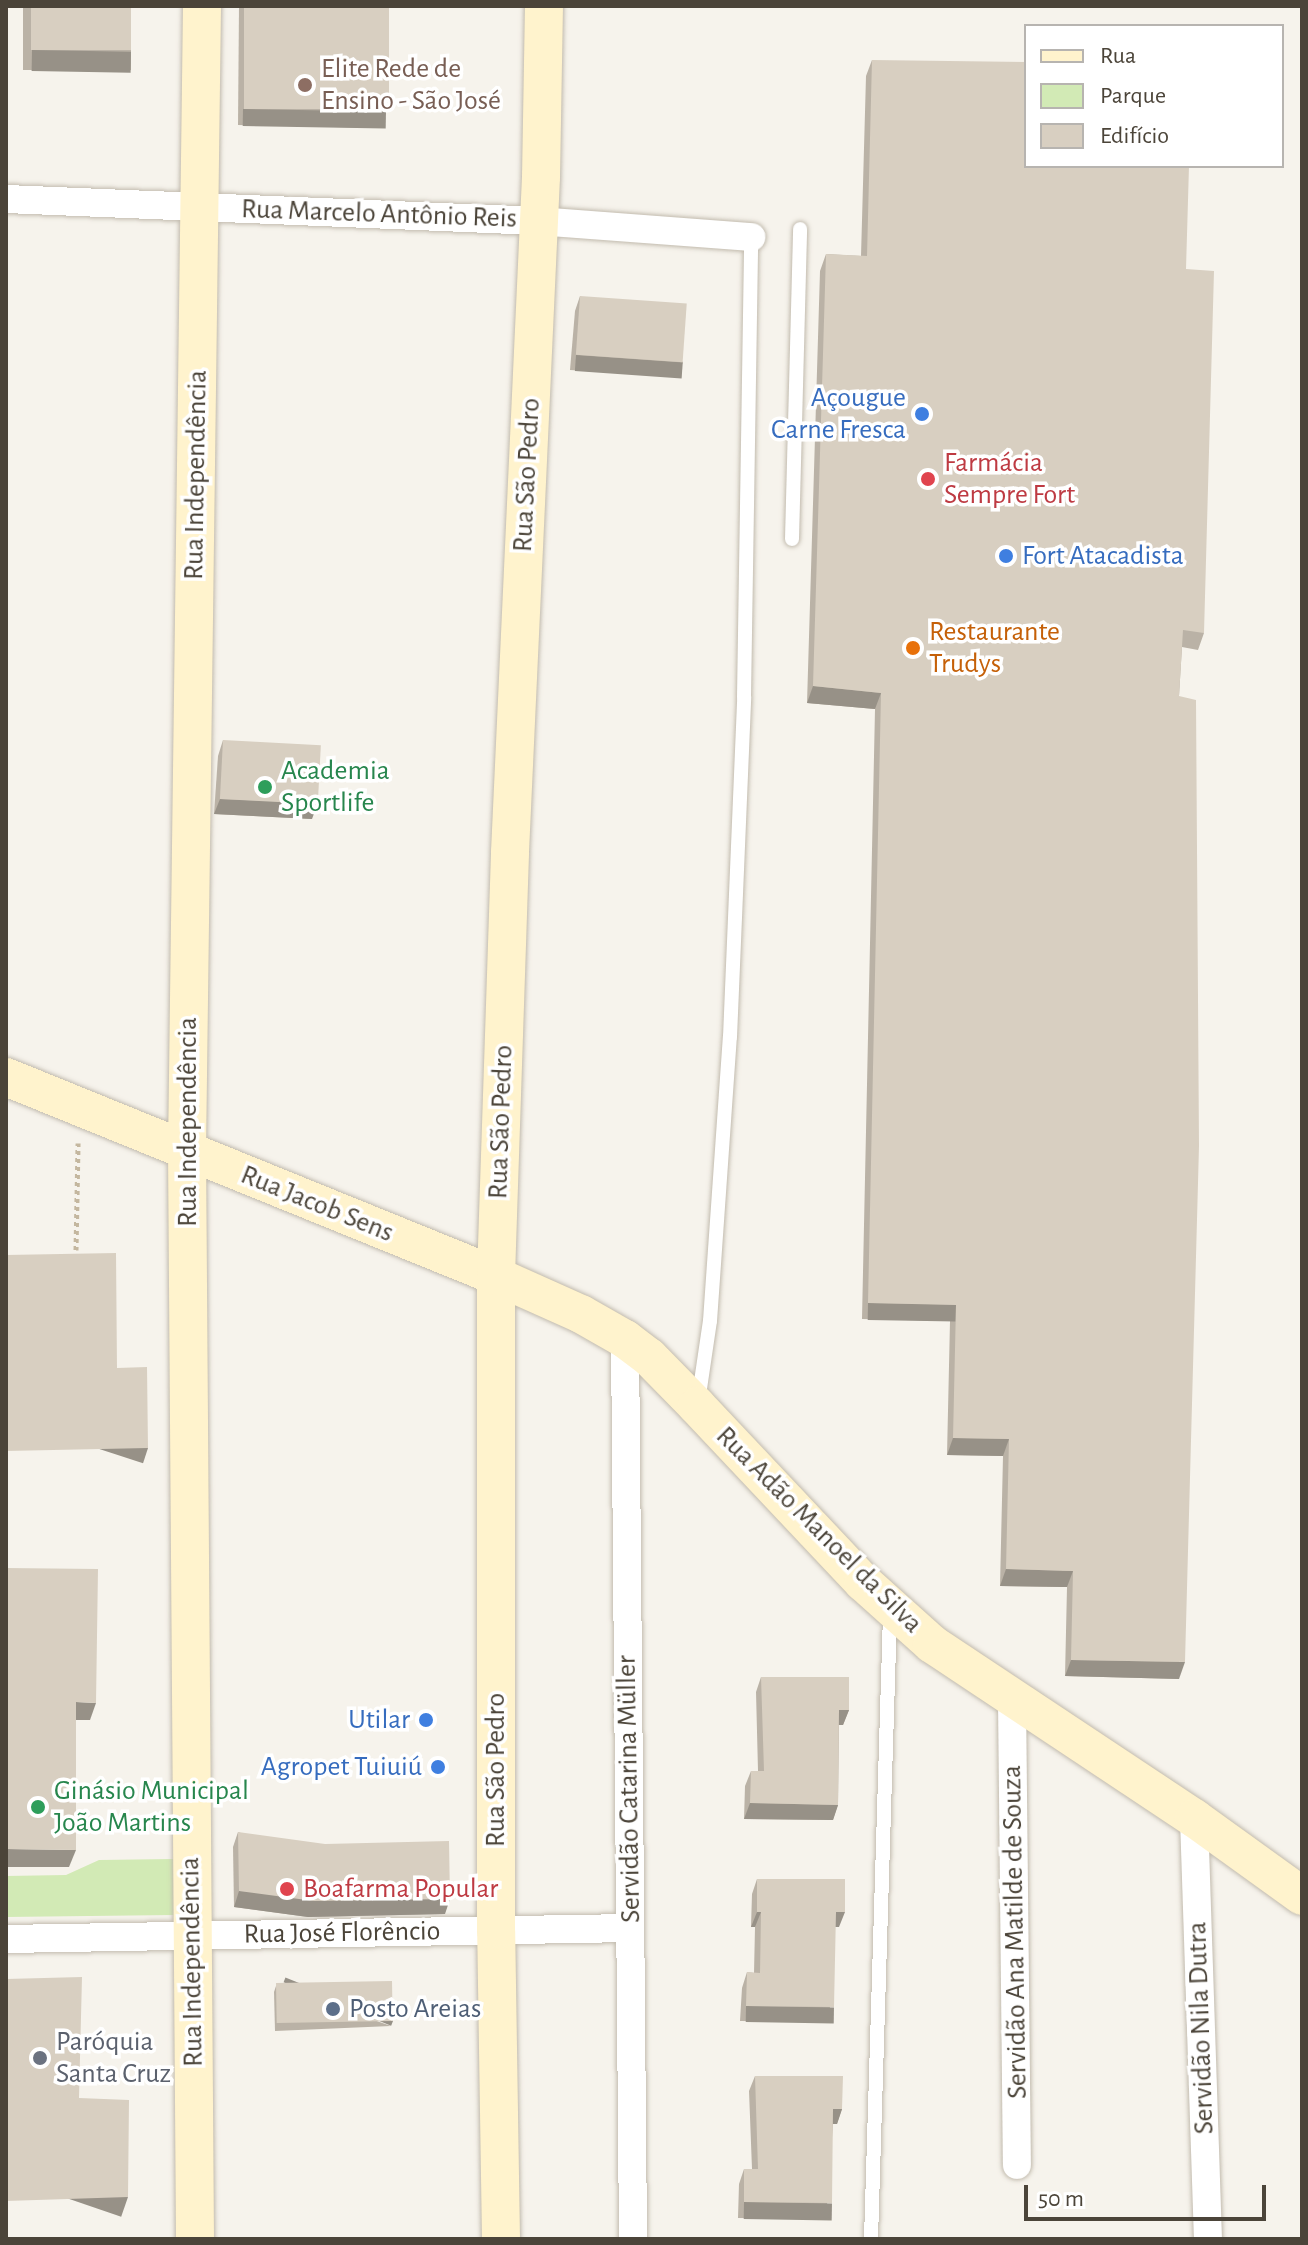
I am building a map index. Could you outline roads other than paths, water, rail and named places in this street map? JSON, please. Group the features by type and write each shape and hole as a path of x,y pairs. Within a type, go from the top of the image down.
{"street":[{"name":"Rua Independência","path":"195,2239 187,1152 202,6"},
{"name":"Rua São Pedro","path":"501,2239 496,1931 496,1276 544,6"},
{"name":"Rua Marcelo Antônio Reis","path":"6,199 538,221 751,237"},
{"name":"Rua Jacob Sens","path":"6,1077 496,1276"},
{"name":"Rua Adão Manoel da Silva","path":"496,1276 581,1314 649,1357 890,1606 932,1644 1194,1818 1302,1896"},
{"name":"Servidão Catarina Müller","path":"625,1339 633,2239"},
{"name":"Servidão Ana Matilde de Souza","path":"1012,1699 1017,2165"},
{"name":"Servidão Nila Dutra","path":"1194,1818 1208,2239"},
{"name":"Rua José Florêncio","path":"6,1939 630,1928"}],"lane":[{"path":"792,539 800,229"},
{"path":"697,1406 710,1321 730,1037 744,697 751,237"},
{"path":"871,2239 890,1606"}],"place":[{"name":"Elite Rede de Ensino - São José","path":"305,85"},
{"name":"Açougue Carne Fresca","path":"922,414"},
{"name":"Farmácia Sempre Fort","path":"928,479"},
{"name":"Fort Atacadista","path":"1006,556"},
{"name":"Restaurante Trudys","path":"913,648"},
{"name":"Academia Sportlife","path":"265,787"},
{"name":"Utilar","path":"426,1720"},
{"name":"Agropet Tuiuiú","path":"438,1767"},
{"name":"Ginásio Municipal João Martins","path":"38,1807"},
{"name":"Boafarma Popular","path":"287,1889"},
{"name":"Posto Areias","path":"333,2009"},
{"name":"Paróquia Santa Cruz","path":"40,2058"}]}
